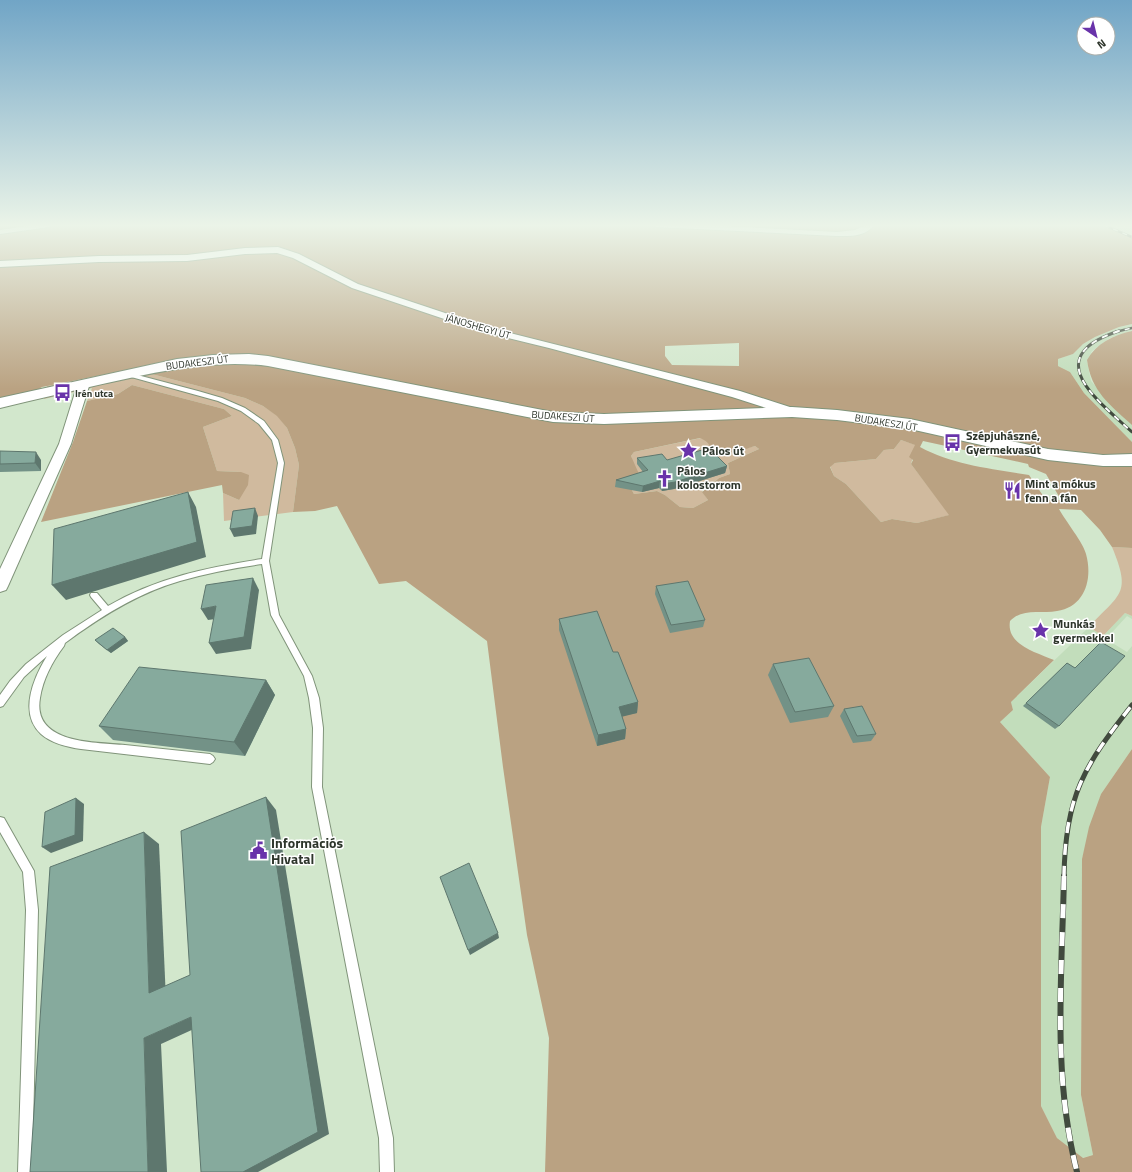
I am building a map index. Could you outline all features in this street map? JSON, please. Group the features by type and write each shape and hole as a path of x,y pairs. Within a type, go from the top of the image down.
{"main road":[{"name":"BUDAKESZI ÚT","path":"0,403 84,383 187,362 236,358 268,361 553,417 604,419 768,408 792,412 832,414 884,420 1016,449 1073,459 1132,460"}],"street":[{"name":"JÁNOSHEGYI ÚT","path":"343,280 355,286 487,330 551,345 768,408"},
{"path":"0,586 65,444 84,383"}],"lane":[{"path":"126,374 192,391 241,408 257,417 271,431 280,451 281,463 265,561 275,615 308,676 314,698 318,728 317,787 386,1138 387,1172"},
{"path":"0,703 6,693 31,664 68,636 107,610 142,592 167,582 234,565 265,561"},
{"path":"94,595 107,610"},
{"path":"68,636 46,663 40,680 35,708 37,721 43,729 65,742 81,745 210,759"},
{"path":"0,822 28,871 31,885 32,910 25,1172"}],"shaded area":[{"path":"0,280 1132,280 1132,324 1119,327 1095,337 1083,344 1073,354 1058,359 1058,366 1070,372 1084,393 1132,442 1132,548 1112,547 1100,530 1081,510 1059,509 1085,550 1088,563 1088,573 1085,590 1074,604 1067,608 1051,612 1032,612 1020,614 1010,621 1010,629 1017,642 1054,660 1011,702 1013,710 1000,722 1050,777 1041,827 1041,1106 1057,1138 1083,1158 1093,1155 1081,1095 1082,859 1089,827 1101,794 1132,749 1132,1172 545,1172 549,1038 527,935 487,641 406,581 379,584 337,506 315,511 293,512 299,465 295,448 287,428 277,416 263,406 245,398 132,369 42,387 34,392 0,399","holes":["739,343 739,366 672,365 665,356 665,346","700,438 708,443 713,451 722,455 727,455 755,446 759,449 728,463 730,474 719,478 702,492 708,500 693,508 680,507 665,495 657,491 634,494 628,483 639,474 631,456 634,452","901,440 915,445 909,457 913,460 911,464 949,515 917,523 892,519 881,522 846,484 834,476 830,467 835,463 876,459 884,450 894,449","923,441 1028,464 1029,467 1046,474 1061,500 1046,500 1029,475 987,468 946,458 920,447"]},
{"path":"1132,324 1132,331 1110,338 1092,351 1087,361 1091,381 1118,412 1132,425 1132,442 1084,393 1070,372 1058,366 1058,359 1073,354 1083,344 1095,337 1119,327"},
{"path":"1132,331 1132,425 1109,404 1097,389 1089,371 1087,360 1095,349 1106,341 1118,335"},
{"path":"132,369 245,398 263,406 278,416 287,428 295,448 299,465 293,512 224,521 223,493 239,500 241,472 217,471 203,427 232,416 224,409 132,385 118,394 87,401 92,388 44,399 47,386"},
{"path":"132,385 224,409 232,416 203,427 217,471 241,472 249,475 248,485 239,500 223,493 222,485 41,522 73,442 87,401 118,394"},
{"path":"701,438 710,443 713,451 743,449 755,446 759,449 728,463 730,474 719,478 702,491 708,500 693,508 680,507 665,495 657,491 634,494 628,483 633,463 631,456 634,452"},
{"path":"901,440 916,445 911,464 950,515 917,523 892,519 881,522 846,484 834,476 830,466 835,463 876,459 884,450 894,449"},
{"path":"1112,547 1132,548 1132,616 1125,613 1103,636 1089,627 1120,592 1122,584 1121,575"},
{"path":"1125,613 1132,616 1132,619 1127,616 1106,639 1127,652 1132,646 1132,749 1101,794 1082,859 1081,1095 1093,1155 1082,1158 1057,1138 1041,1106 1041,827 1050,777 1000,722 1013,710 1011,702 1089,627 1103,636"}],"building":[{"path":"709,448 727,466 675,482 663,484 660,481 643,486 616,480 648,470 637,458 662,454 667,460"},
{"path":"0,451 36,452 35,463 0,464"},
{"path":"188,492 197,542 52,585 54,529"},
{"path":"255,508 252,526 230,529 233,511"},
{"path":"253,578 244,637 209,643 216,606 201,609 206,585"},
{"path":"688,581 705,620 671,625 656,586"},
{"path":"597,611 613,652 618,652 638,702 619,707 626,729 598,735 559,619"},
{"path":"113,628 125,637 107,650 95,640"},
{"path":"1101,642 1125,656 1059,726 1026,703 1067,663 1075,668"},
{"path":"809,658 834,706 795,712 773,664"},
{"path":"139,667 266,680 234,742 99,726"},
{"path":"862,706 876,734 857,736 844,709"},
{"path":"266,797 318,1132 243,1172 201,1172 191,1017 144,1038 148,1172 30,1172 50,867 144,832 149,993 190,975 181,831"},
{"path":"76,798 75,835 42,847 45,812"},
{"path":"469,863 498,933 468,950 440,877"}],"railway":[{"path":"1119,331 1132,328"},
{"path":"1119,331 1095,341 1082,353 1078,366 1082,379 1091,392 1132,432"},
{"path":"1064,877 1068,825 1073,803 1080,784 1101,746 1132,705"},
{"path":"1064,876 1060,1024 1061,1061 1069,1135 1077,1172"}],"place":[{"name":"Irén utca","path":"62,393"},
{"name":"Szépjuhászné, Gyermekvasút","path":"953,443"},
{"name":"Pálos út","path":"689,451"},
{"name":"Pálos kolostorrom","path":"664,478"},
{"name":"Mint a mókus fenn a fán","path":"1012,491"},
{"name":"Munkás gyermekkel","path":"1040,631"},
{"name":"Információs Hivatal","path":"258,851"}]}
